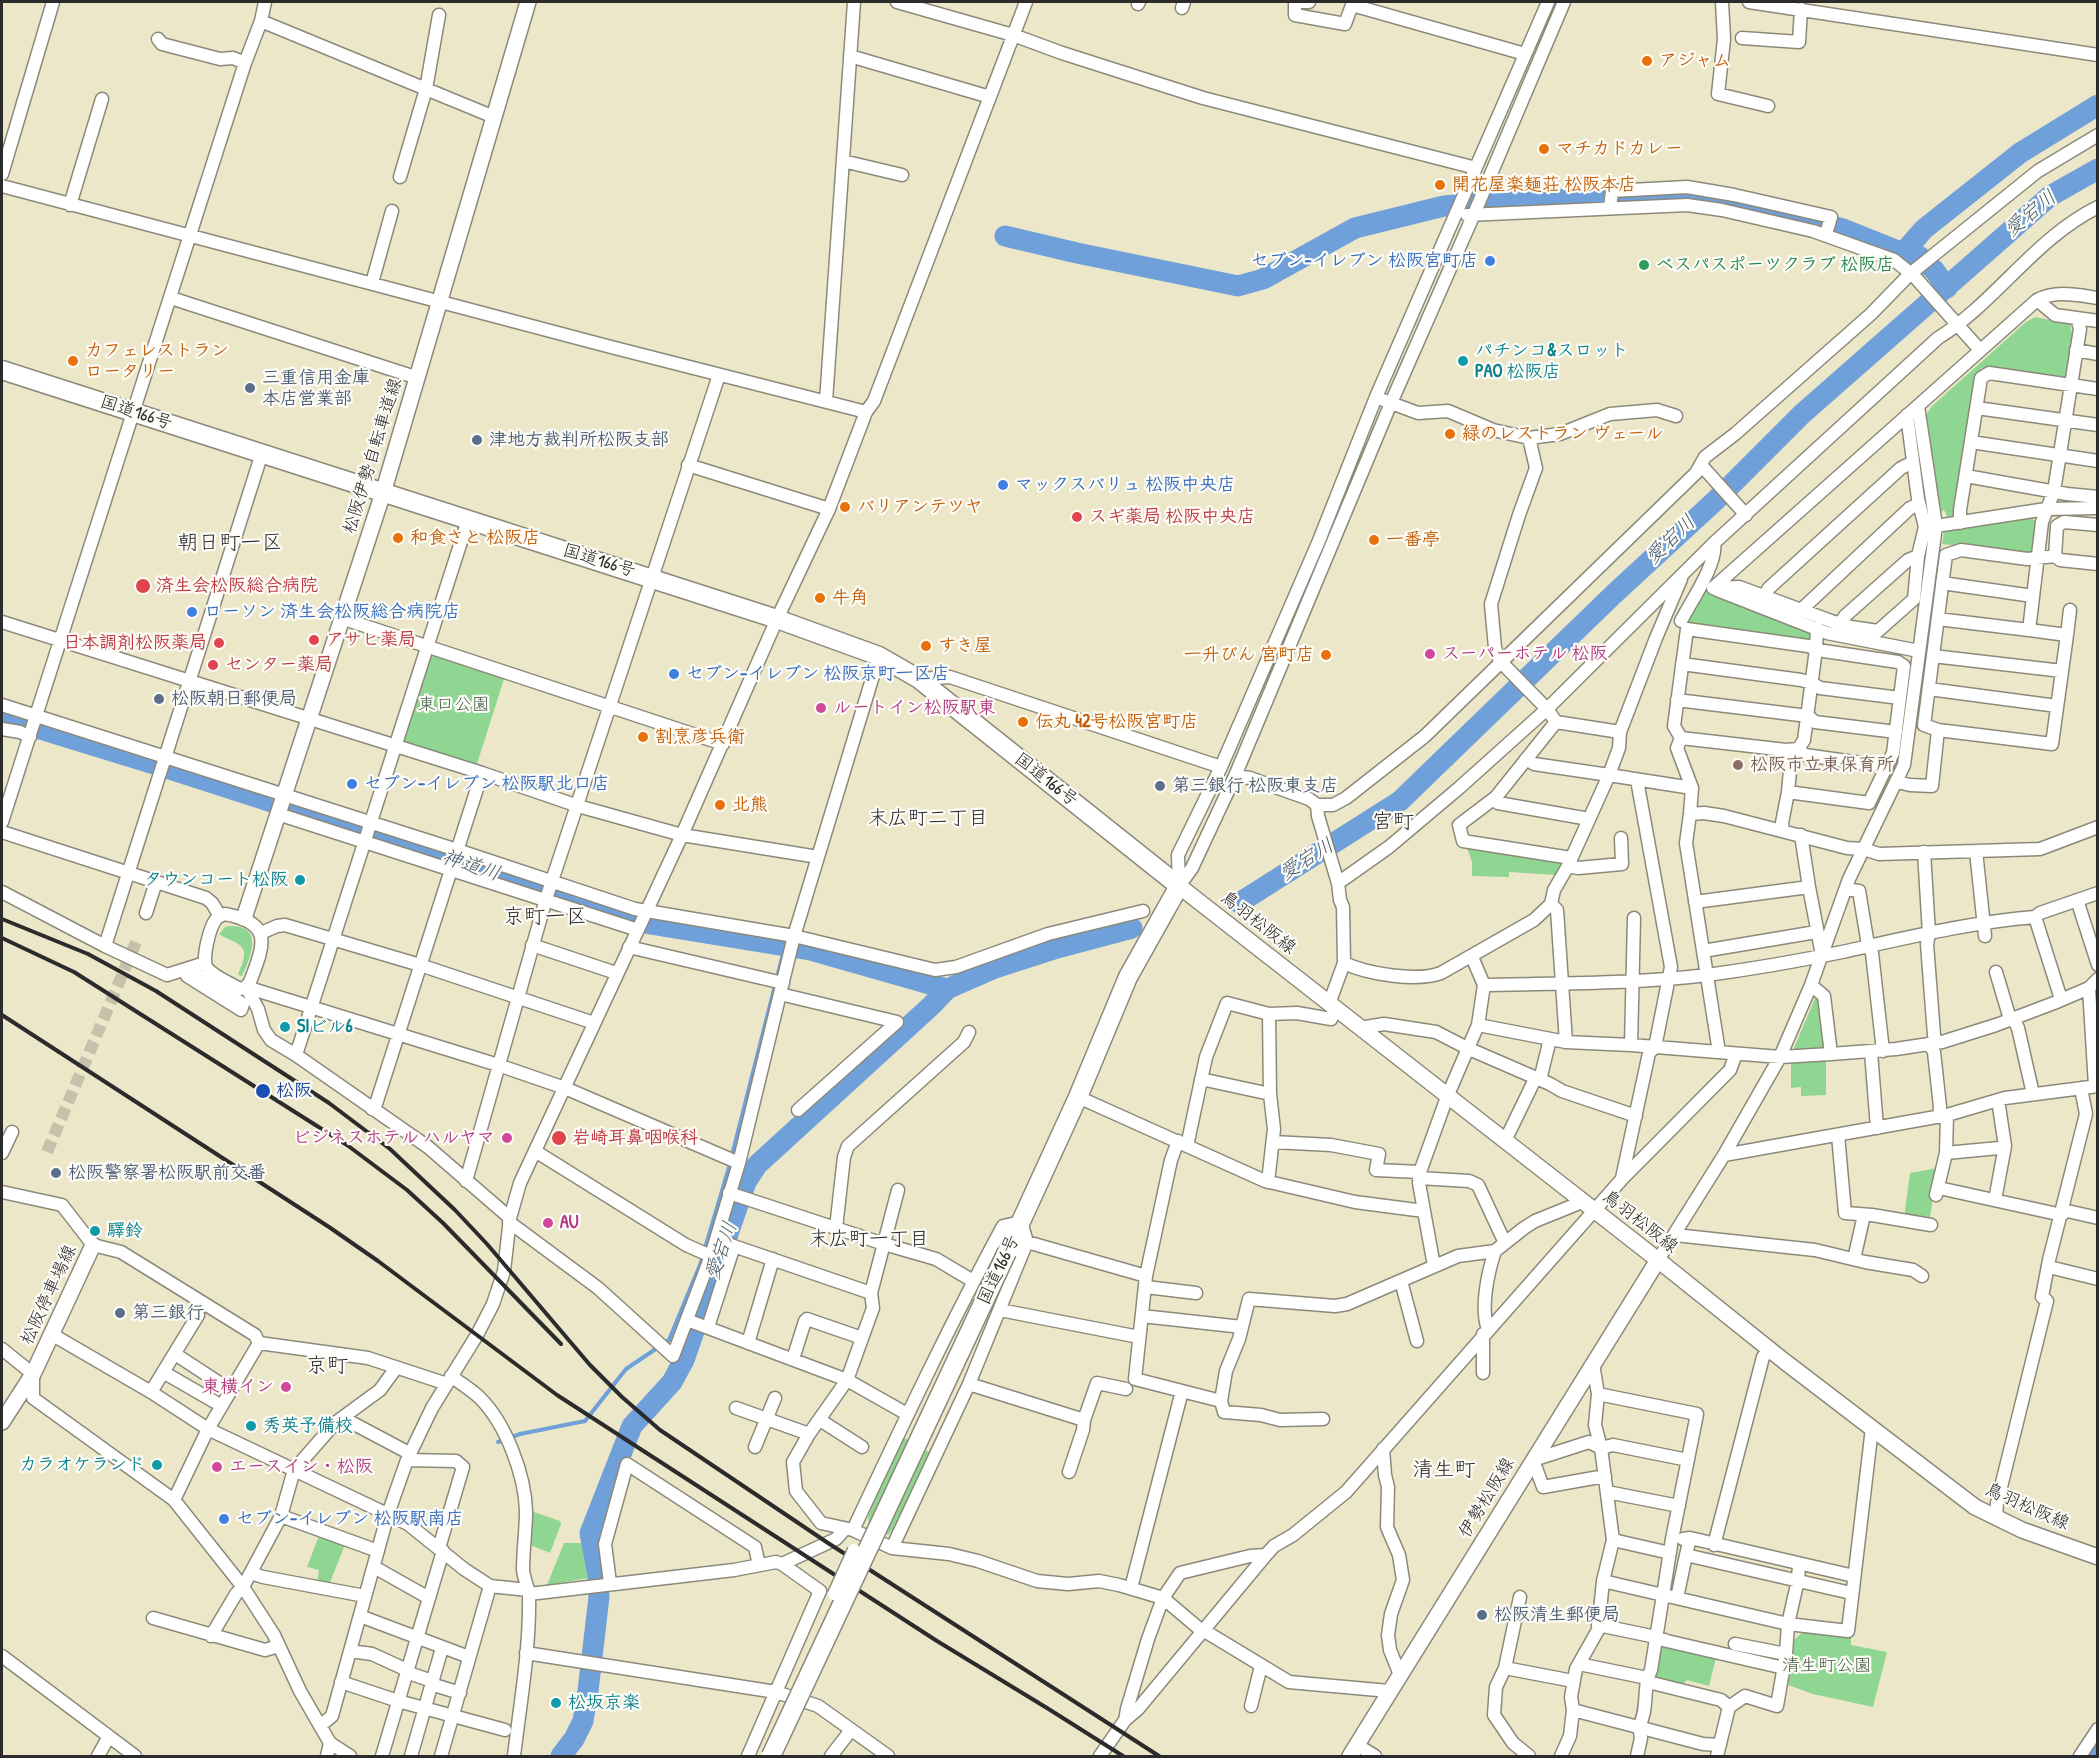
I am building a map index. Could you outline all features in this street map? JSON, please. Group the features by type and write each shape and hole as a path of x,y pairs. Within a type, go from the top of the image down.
{"highway":[{"name":"国道166号","path":"2,370 653,578 879,656 919,679 1179,886 1128,977 1078,1097 1021,1222 771,1756"}],"main road":[{"name":"松阪伊勢自転車道線","path":"244,918 383,493 528,2"},
{"name":"鳥羽松阪線","path":"1179,886 1770,1350 1975,1507 2022,1530 2097,1557"},
{"name":"松阪停車場線","path":"2,1422 33,1374 93,1245"},
{"name":"伊勢松阪線","path":"1353,1751 1658,1260"}],"street":[{"path":"2,174 53,2"},
{"path":"2,822 245,63 261,21 265,2"},
{"path":"826,401 854,2"},
{"path":"897,2 1013,35 1203,98 1476,168"},
{"path":"320,1726 332,1716 388,1514 408,1456 432,1408 477,1335 493,1304 504,1271 510,1220 520,1183 682,835 777,619 829,509 866,412 874,401 1026,2"},
{"path":"1295,2 1295,15 1345,24 1352,3 1525,54"},
{"path":"1302,2 1309,2"},
{"path":"1179,886 1178,855 1221,767 1318,543 1376,397 1548,2"},
{"path":"1179,886 1192,868 1235,776 1390,403 1475,212 1564,2"},
{"path":"1722,2 1724,39 1718,94 1768,106"},
{"path":"1749,2 2097,55"},
{"path":"1742,38 1799,42 1801,9"},
{"path":"400,177 426,89 439,15"},
{"path":"261,21 494,117"},
{"path":"158,39 162,44 220,60 233,58 245,63"},
{"path":"850,56 990,97"},
{"path":"70,205 102,99"},
{"path":"1317,811 1333,806 1357,791 1425,736 1680,489 1696,472 1705,457 1735,434 1914,273 2038,171 2097,135"},
{"path":"843,161 902,175"},
{"path":"2,186 866,412"},
{"path":"1610,208 1612,191 1687,187 1831,217 1826,234"},
{"path":"1661,189 1662,206"},
{"path":"1722,210 1724,194"},
{"path":"1456,214 1687,205 1722,210 1826,234 1894,260 1914,273 1980,350"},
{"path":"1779,222 1781,206"},
{"path":"1337,879 1389,847 1452,795 1547,709 1760,500 1938,338 1959,326 2057,233 2097,207"},
{"path":"372,283 392,211"},
{"path":"1713,588 2037,300 2047,295 2065,293 2097,298"},
{"path":"171,298 418,378"},
{"path":"2037,300 2055,315 2097,321"},
{"path":"2029,630 2042,522 2054,491 2080,329 2077,318"},
{"path":"2076,350 2097,354"},
{"path":"1960,523 1960,510 1981,378 1989,373 2097,389"},
{"path":"466,1181 546,899 719,375"},
{"path":"1376,397 1418,413 1448,411 1493,429 1529,438 1560,434 1610,414 1656,410 1676,416"},
{"path":"1658,1260 1724,1155 1780,1057 1811,985 1846,889 1904,765 1936,526 1918,406"},
{"path":"1977,408 2097,425"},
{"path":"1713,588 1739,587 1840,624 1878,631 1914,599 1918,556 1925,527 1919,504 1907,415"},
{"path":"1529,438 1536,468 1491,604 1495,648 1500,661 1547,709 1556,722 1620,732"},
{"path":"1971,442 2097,461"},
{"path":"105,946 262,453"},
{"path":"1764,596 1769,588 1901,468 1913,462"},
{"path":"688,465 829,509"},
{"path":"1701,465 1746,515"},
{"path":"1966,476 2097,497"},
{"path":"1802,610 1910,508 1919,504"},
{"path":"1936,526 2046,509 2097,508"},
{"path":"296,1055 468,520"},
{"path":"2055,556 2057,526 2064,522 2097,525"},
{"path":"1681,621 1706,576 1715,549 1714,543"},
{"path":"2070,610 2052,744 1938,730 1924,725 1946,555 1961,550 2027,559 2055,556 2060,560 2097,564"},
{"path":"1840,624 1845,616 1908,560 1918,556"},
{"path":"1344,963 1357,969 1406,976 1433,976 1472,957 1534,920 1551,904 1554,890 1570,862 1609,775 1619,748 1620,732 1684,573"},
{"path":"1942,583 2033,596"},
{"path":"1713,588 1827,633 1919,651"},
{"path":"341,618 723,744"},
{"path":"1938,619 2067,634"},
{"path":"2,622 395,745 578,806 682,835 818,857"},
{"path":"1783,830 1791,760 1804,740 1817,628"},
{"path":"1681,738 1674,726 1687,630 1808,646 1898,662 1904,666 1893,753 1869,803 1788,792"},
{"path":"246,987 258,1009 264,1030 271,1040 296,1055 428,1148 510,1220 598,1288 673,1356 688,1320 706,1254 718,1240 730,1193 734,1161 779,985 790,955 879,656"},
{"path":"1933,656 2062,671"},
{"path":"1682,664 1812,683 1821,688 1900,698"},
{"path":"919,679 950,677 1221,767"},
{"path":"1929,689 2057,706"},
{"path":"1677,700 1808,716 1815,722 1896,732"},
{"path":"2,705 33,726"},
{"path":"1556,722 1496,797 1459,825 1463,841 1570,862 1578,868 1622,864 1621,838"},
{"path":"2,729 33,726 165,759 646,912 794,937 935,970 946,970 1048,934 1143,910"},
{"path":"1897,782 1932,786 1938,730"},
{"path":"1681,738 1786,750 1798,749 1805,755 1885,768"},
{"path":"1681,738 1677,748 1692,788 1686,843 1719,1052"},
{"path":"1526,759 1534,764 1692,788"},
{"path":"372,1109 376,1104 482,773"},
{"path":"1221,1401 1135,1379 1146,1281 1171,1160 1183,1144 1211,1040 1227,1003 1269,1014 1297,1013 1331,1019 1332,1006 1344,963 1343,907 1317,811 1309,799 1250,777 1235,776"},
{"path":"1622,1179 1649,1053 1654,1047 1670,978 1670,958 1637,780"},
{"path":"1496,797 1498,803 1589,819"},
{"path":"1690,814 1704,813 1724,816 1879,854 2040,849 2097,827"},
{"path":"278,814 638,929"},
{"path":"2,832 206,898 220,916"},
{"path":"1801,835 1816,932 1822,955"},
{"path":"1976,851 1984,930"},
{"path":"1924,852 1933,1044 1946,1153 1938,1192 2097,1218"},
{"path":"146,913 156,882"},
{"path":"1695,902 1809,887"},
{"path":"1846,889 1859,891 1868,945 1872,953 1877,1051 1877,1128"},
{"path":"2,892 105,946 167,975 205,963"},
{"path":"1484,985 1707,975 1929,934 1984,930 2036,917 2040,913 2097,893"},
{"path":"2077,900 2097,965"},
{"path":"1551,904 1557,910 1566,1042"},
{"path":"246,987 253,975 262,944 261,933 252,922 225,914 213,923 205,950 205,963 208,969 240,989 246,987 312,1007 565,1088 734,1161"},
{"path":"2036,917 2061,999"},
{"path":"1631,1045 1634,918"},
{"path":"261,933 285,925 420,965 594,1023"},
{"path":"1703,951 1816,932"},
{"path":"532,945 616,973"},
{"path":"629,947 779,985 897,1022 798,1110"},
{"path":"1434,1266 1420,1175 1447,1097 1478,1025 1484,985 1472,957"},
{"path":"1996,972 2012,1019 2018,1028 2033,1094"},
{"path":"1811,985 1824,996 1831,1054"},
{"path":"1478,1025 1566,1042 1780,1057 1831,1054 1933,1044 2012,1019 2095,987 2096,1086 1998,1100 1943,1115 1724,1155"},
{"path":"1268,1182 1274,1129 1270,1094 1269,1014"},
{"path":"1360,1028 1384,1024 1436,1032 1562,1091 1636,1116"},
{"path":"836,1228 844,1157 848,1146 964,1042 969,1032"},
{"path":"1505,1142 1537,1079 1550,1039"},
{"path":"1100,1756 1125,1720 1137,1709 1274,1546 1293,1535 1346,1492 1486,1332 1588,1207 1622,1179 1730,1070 1736,1054"},
{"path":"1201,1079 1270,1094"},
{"path":"1996,1517 1997,1503 2047,1301 2042,1297 2086,1114 2081,1088"},
{"path":"1078,1097 1268,1182 1355,1202 1424,1211"},
{"path":"1995,1200 2005,1146 1998,1100"},
{"path":"2,1153 12,1132"},
{"path":"1838,1135 1845,1213 1931,1225"},
{"path":"1273,1142 1330,1145 1379,1154 1376,1170 1469,1181 1478,1185 1500,1247 1488,1276 1483,1373"},
{"path":"1946,1153 2005,1146"},
{"path":"535,1151 686,1245 706,1254"},
{"path":"898,1190 870,1293 873,1308 847,1380 809,1434 793,1462 795,1491 821,1523 849,1530 892,1548 949,1554 978,1560 1037,1581 1068,1584 1099,1581 1131,1588 1163,1598 1202,1630 1289,1682 1389,1691"},
{"path":"2,1192 62,1205 93,1245 121,1252 255,1335 259,1343"},
{"path":"730,1193 936,1259 973,1281"},
{"path":"1323,1419 1280,1420 1261,1414 1224,1412 1221,1401 1226,1371 1242,1327 1249,1299 1339,1306 1458,1256 1500,1247 1535,1221 1588,1207"},
{"path":"1854,1259 1864,1215"},
{"path":"782,1564 836,1539 849,1530 973,1281 1003,1226 1021,1222 1028,1242 969,1384 892,1548"},
{"path":"1675,1234 1815,1250 1913,1270 1922,1276"},
{"path":"718,1240 870,1293"},
{"path":"1028,1242 1146,1281 1196,1293"},
{"path":"707,1327 733,1246"},
{"path":"747,1342 773,1259"},
{"path":"2049,1267 2097,1279"},
{"path":"1401,1281 1417,1341"},
{"path":"1000,1310 1139,1337"},
{"path":"151,1392 198,1315"},
{"path":"1142,1316 1242,1327"},
{"path":"793,1359 804,1321 807,1319 862,1338"},
{"path":"688,1320 847,1380 907,1414"},
{"path":"52,1335 151,1392 208,1429 408,1524 464,1569 490,1586 528,1592 734,1570 776,1562 782,1564 820,1591 748,1756"},
{"path":"259,1343 368,1358 396,1368 449,1380 479,1397 488,1407 510,1446 524,1491 526,1510 523,1570 528,1592 526,1653 514,1756"},
{"path":"174,1500 208,1429 259,1343"},
{"path":"2,1349 33,1374 33,1398 174,1500 243,1587 279,1646 335,1756"},
{"path":"1714,1545 1763,1357 1770,1350"},
{"path":"175,1354 224,1386"},
{"path":"1561,1756 1570,1736 1574,1710 1571,1697 1579,1664 1598,1630 1603,1581 1613,1540 1601,1448 1594,1425 1598,1394 1593,1364"},
{"path":"211,1636 236,1594 243,1587 281,1516 294,1470 335,1423 380,1390 396,1368"},
{"path":"163,1372 214,1402"},
{"path":"1069,1472 1083,1430 1084,1420 1098,1383 1125,1389"},
{"path":"969,1384 1084,1420"},
{"path":"1131,1588 1182,1391"},
{"path":"1598,1394 1697,1414 1672,1539 1651,1670 1647,1680 1644,1717 1639,1726 1641,1738 1637,1756"},
{"path":"755,1447 775,1398"},
{"path":"736,1408 809,1434"},
{"path":"343,1418 408,1456 456,1461 463,1467 429,1598 382,1756"},
{"path":"820,1420 862,1447"},
{"path":"1603,1581 1788,1624 1848,1631 1872,1428"},
{"path":"1605,1476 1543,1487 1533,1460 1589,1442 1601,1448 1613,1445 1688,1461"},
{"path":"1383,1449 1388,1486 1387,1527 1399,1555 1403,1580 1391,1614 1388,1635 1390,1650 1400,1675"},
{"path":"603,1585 606,1544 627,1464 755,1548 759,1565"},
{"path":"1607,1492 1679,1506"},
{"path":"281,1516 378,1551"},
{"path":"1672,1539 1690,1539 1854,1576"},
{"path":"1677,1598 1690,1539"},
{"path":"1613,1540 1670,1553"},
{"path":"834,1594 854,1550"},
{"path":"1125,1720 1148,1639 1163,1598 1180,1573 1250,1556 1266,1555"},
{"path":"1686,1555 1851,1593"},
{"path":"1574,1710 1703,1744 1719,1751 1729,1707 1745,1696 1777,1706 1799,1564"},
{"path":"374,1568 429,1598"},
{"path":"251,1573 365,1596"},
{"path":"441,1756 490,1586"},
{"path":"1520,1597 1504,1668 1496,1687 1494,1715 1513,1743 1529,1756"},
{"path":"360,1616 470,1657"},
{"path":"153,1618 265,1650 279,1646"},
{"path":"1598,1625 1784,1668"},
{"path":"1734,1644 1786,1654"},
{"path":"411,1756 442,1648"},
{"path":"350,1650 372,1654 460,1693"},
{"path":"526,1653 776,1692 818,1706 888,1756"},
{"path":"2,1656 108,1738 135,1756"},
{"path":"1579,1664 1721,1700 1729,1707"},
{"path":"1251,1706 1261,1666"},
{"path":"1504,1668 1574,1682"},
{"path":"341,1682 398,1701 505,1731"},
{"path":"2080,1756 2097,1729"},
{"path":"831,1756 851,1730"},
{"path":"98,1756 108,1738"},
{"path":"327,1756 330,1743"},
{"path":"330,1743 350,1756"},
{"path":"1353,1751 1375,1756"}],"green space":[{"path":"2035,317 2070,324 2073,338 2068,377 1982,368 1977,373 1954,516 1948,518 1944,510 1941,512 1926,415 1932,406 2026,322"},
{"path":"2031,518 2037,522 2033,552 2025,554 1942,544 1944,532"},
{"path":"1702,588 1809,631 1813,640 1685,625"},
{"name":"東口公園","path":"435,654 504,679 477,764 405,742 402,735 428,657"},
{"path":"1466,845 1560,860 1562,865 1557,875 1509,872 1509,877 1472,876 1472,862"},
{"path":"229,926 240,927 251,936 251,952 242,976 238,975 244,955 241,946 219,934"},
{"path":"1816,996 1820,997 1826,1046 1824,1049 1795,1051 1794,1048"},
{"path":"1826,1060 1826,1095 1801,1096 1801,1087 1791,1088 1791,1061"},
{"path":"1938,1168 1929,1223 1904,1218 1910,1173"},
{"path":"901,1436 931,1453 888,1535 869,1524 868,1517"},
{"path":"531,1511 560,1521 561,1524 550,1553 530,1545"},
{"path":"320,1533 346,1542 329,1585 317,1584 319,1570 307,1567"},
{"path":"564,1543 586,1543 589,1578 547,1585"},
{"name":"清生町公園","path":"1803,1632 1851,1638 1851,1645 1887,1652 1873,1707 1813,1694 1788,1685 1794,1640"},
{"path":"1668,1646 1716,1658 1709,1686 1687,1680 1683,1684 1653,1677 1658,1647"}],"waterway":[{"path":"1903,253 1924,229 2020,153 2098,105"},
{"name":"愛宕川","path":"1239,903 1400,801 1615,593 1716,500 1802,414 2050,196 2098,169"},
{"path":"1005,236 1238,286 1263,279 1355,228 1444,206 1507,201 1686,196 1747,205 1843,229 1903,253 1919,256 1935,271 1947,288"},
{"name":"神道川","path":"2,719 154,764 650,924 810,950 947,989"},
{"name":"愛宕川","path":"561,1756 574,1739 583,1721 588,1691 599,1597 598,1575 590,1533 632,1426 672,1382 684,1360 746,1182 757,1165 947,989 995,968 1057,948 1132,928"},
{"path":"498,1442 520,1434 585,1421 626,1369 669,1340 700,1265 729,1167 785,946"},
{"path":"2094,1756 2098,1751"}],"tunnel":[{"path":"47,1152 137,940"}],"railway":[{"path":"2,919 88,954 156,991 329,1103 390,1149 455,1210 487,1244 590,1365 660,1430 828,1543 1159,1756"},
{"path":"2,938 74,972 347,1145 407,1190 443,1223 561,1344"},
{"path":"2,1015 329,1227 557,1395 937,1641 1123,1756"}],"place":[{"name":"アジャム","path":"1647,61"},
{"name":"マチカドカレー","path":"1544,149"},
{"name":"開花屋楽麺荘 松阪本店","path":"1440,185"},
{"name":"セブン-イレブン 松阪宮町店","path":"1490,261"},
{"name":"ベスパスポーツクラブ 松阪店","path":"1644,265"},
{"name":"カフェレストラン ロータリー","path":"73,361"},
{"name":"パチンコ&スロット PAO 松阪店","path":"1463,361"},
{"name":"三重信用金庫 本店営業部","path":"250,388"},
{"name":"緑のレストラン ヴェール","path":"1450,434"},
{"name":"津地方裁判所松阪支部","path":"477,440"},
{"name":"マックスバリュ 松阪中央店","path":"1003,485"},
{"name":"バリアンテツヤ","path":"845,507"},
{"name":"スギ薬局 松阪中央店","path":"1077,517"},
{"name":"和食さと 松阪店","path":"398,538"},
{"name":"一番亭","path":"1374,540"},
{"name":"済生会松阪総合病院","path":"143,586"},
{"name":"牛角","path":"820,598"},
{"name":"ローソン 済生会松阪総合病院店","path":"192,612"},
{"name":"アサヒ薬局","path":"314,640"},
{"name":"日本調剤松阪薬局","path":"219,643"},
{"name":"すき屋","path":"926,646"},
{"name":"スーパーホテル 松阪","path":"1430,654"},
{"name":"一升びん 宮町店","path":"1326,655"},
{"name":"センター薬局","path":"213,665"},
{"name":"セブン-イレブン 松阪京町一区店","path":"674,674"},
{"name":"松阪朝日郵便局","path":"159,699"},
{"name":"ルートイン松阪駅東","path":"821,708"},
{"name":"伝丸 42号松阪宮町店","path":"1023,722"},
{"name":"割烹彦兵衛","path":"643,737"},
{"name":"松阪市立東保育所","path":"1738,765"},
{"name":"セブン-イレブン 松阪駅北口店","path":"352,784"},
{"name":"第三銀行 松阪東支店","path":"1160,786"},
{"name":"北熊","path":"720,805"},
{"name":"タウンコート松阪","path":"300,880"},
{"name":"SIビル6","path":"285,1027"},
{"name":"松阪","path":"263,1091"},
{"name":"ビジネスホテル ハルヤマ","path":"507,1138"},
{"name":"岩崎耳鼻咽喉科","path":"559,1138"},
{"name":"松阪警察署松阪駅前交番","path":"56,1173"},
{"name":"AU","path":"548,1223"},
{"name":"驛鈴","path":"95,1231"},
{"name":"第三銀行","path":"120,1313"},
{"name":"東横イン","path":"286,1387"},
{"name":"秀英予備校","path":"251,1426"},
{"name":"カラオケランド","path":"157,1465"},
{"name":"エースイン・松阪","path":"217,1467"},
{"name":"セブン-イレブン 松阪駅南店","path":"224,1519"},
{"name":"松阪清生郵便局","path":"1482,1615"},
{"name":"松坂京楽","path":"556,1703"}],"district":[{"name":"朝日町一区","path":"230,543"},
{"name":"末広町二丁目","path":"928,819"},
{"name":"宮町","path":"1393,822"},
{"name":"京町一区","path":"545,917"},
{"name":"末広町一丁目","path":"869,1240"},
{"name":"京町","path":"327,1366"},
{"name":"清生町","path":"1444,1470"}]}
